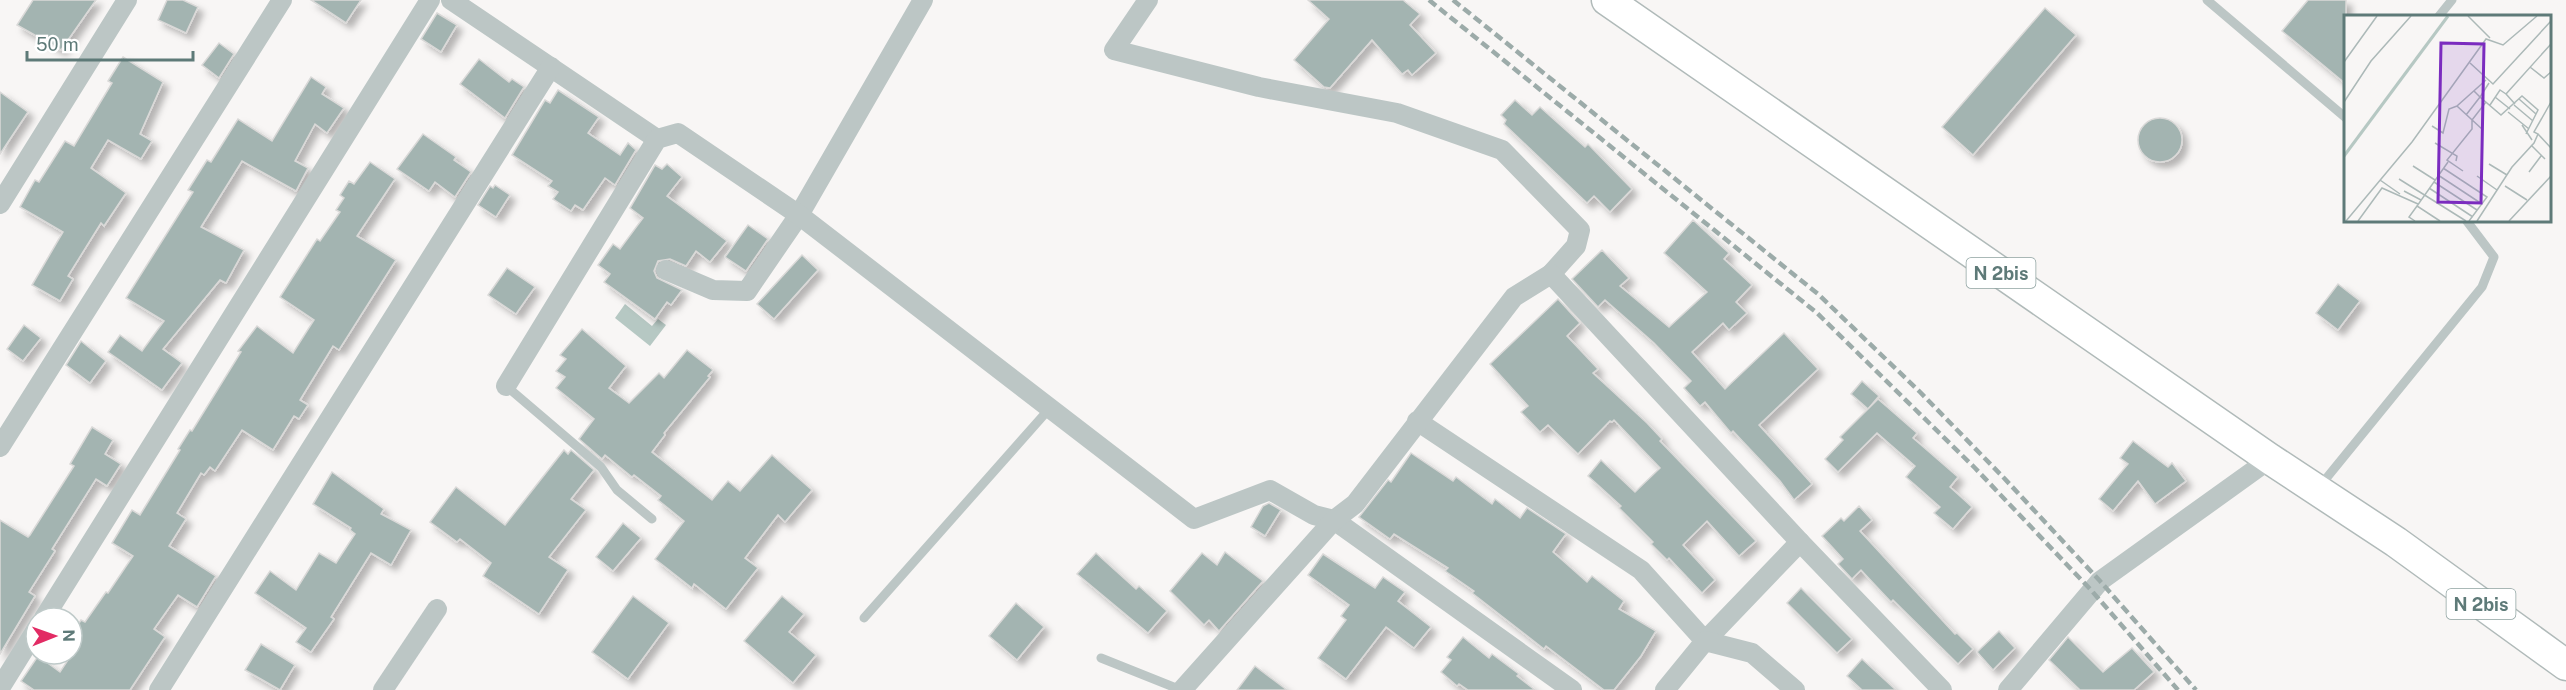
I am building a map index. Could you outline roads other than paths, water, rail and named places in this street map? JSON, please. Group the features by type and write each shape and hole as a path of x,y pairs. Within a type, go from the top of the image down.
{"main road":[{"name":"N 2bis","path":"1607,0 2270,459 2396,542 2566,665"}],"street":[{"path":"0,204 127,0"},
{"path":"0,447 282,0"},
{"path":"51,606 430,0"},
{"path":"450,0 657,140"},
{"path":"666,270 713,290 747,291 799,215 923,0"},
{"path":"1148,0 1114,50 1259,87 1397,113 1502,150 1580,230 1576,246 1551,274 1514,297 1355,504 1334,519 1182,690"},
{"path":"159,690 551,68"},
{"path":"506,386 657,140 678,134 799,215 1194,519 1270,490 1314,515 1334,519 1572,690"},
{"path":"1551,274 1800,543 1942,690"},
{"path":"1417,421 1641,570 1706,641 1752,653 1794,690"},
{"path":"2008,690 2100,581 2270,459"},
{"path":"1665,690 1706,641 1800,543"},
{"path":"383,690 437,609"},
{"path":"0,688 24,649"}],"lane":[{"path":"2207,0 2344,116"},
{"path":"2440,15 2452,0"},
{"path":"2317,490 2482,287 2494,257 2468,222"},
{"path":"506,386 601,467 617,490 652,519"},
{"path":"864,618 1050,408"},
{"path":"1101,658 1182,690"}],"railway":[{"path":"1429,0 1817,313 1975,468 2091,590 2178,690"},
{"path":"1453,0 1818,294 1920,392 2004,478 2100,581 2196,690"}]}
